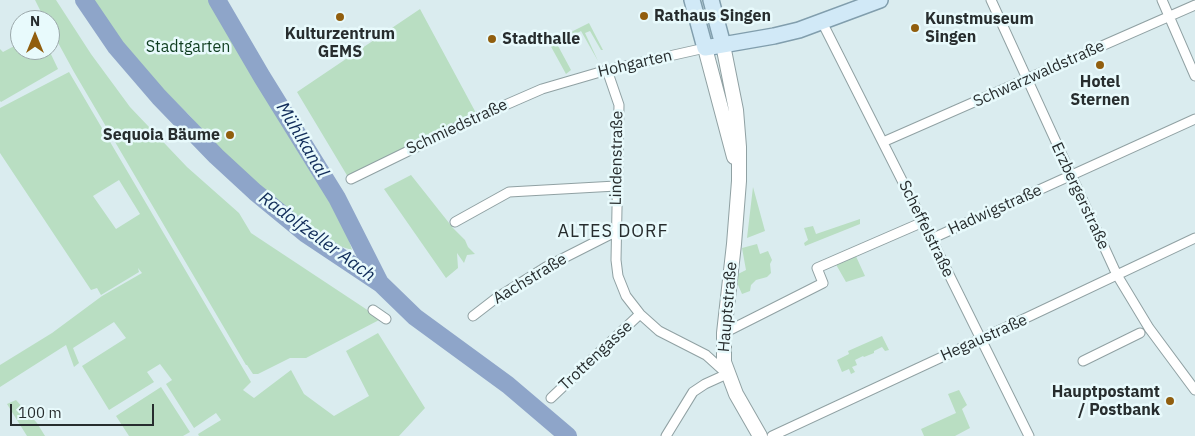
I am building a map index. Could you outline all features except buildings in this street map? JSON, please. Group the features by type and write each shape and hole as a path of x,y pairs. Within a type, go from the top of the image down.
{"main road":[{"name":"Hauptstraße","path":"692,0 738,169"},
{"name":"Hauptstraße","path":"711,0 723,45 738,124 739,181 724,332 724,362 736,394 760,436"},
{"path":"705,48 800,30 880,0"}],"street":[{"name":"Erzbergerstraße","path":"991,0 1026,80 1117,275 1149,328 1192,383 1195,390"},
{"path":"1162,0 1195,76"},
{"name":"Schwarzwaldstraße","path":"883,142 1195,5"},
{"name":"Scheffelstraße","path":"822,22 1029,436"},
{"name":"Hohgarten","path":"566,81 705,48"},
{"name":"Lindenstraße","path":"607,70 619,105 615,232 618,276 626,296 640,314 659,331 706,355 727,374"},
{"name":"Schmiedstraße","path":"351,178 480,116 534,92 566,81"},
{"name":"Hadwigstraße","path":"932,239 1195,120"},
{"path":"456,222 509,192 616,186"},
{"path":"724,332 824,284 817,268 923,222"},
{"name":"Aachstraße","path":"473,316 494,299 546,267 615,232"},
{"name":"Hegaustraße","path":"772,436 1195,238"},
{"path":"373,310 386,319"},
{"name":"Trottengasse","path":"552,398 640,314"},
{"path":"1083,361 1140,332"},
{"path":"666,436 693,392 727,374"}],"green space":[{"path":"35,0 56,0 91,54 130,107 187,167 239,213 251,233 381,319 306,358 290,358 258,374 253,374 60,46 60,10 40,10"},
{"name":"Stadtgarten","path":"88,0 215,0 336,198 352,250 301,234 216,147 190,116 118,45"},
{"path":"420,9 476,113 348,177 297,92"},
{"path":"589,23 603,50 601,50 590,31 585,33 598,61 581,31 557,44 571,70 566,74 549,43"},
{"path":"10,48 10,60 54,60 58,69 1,102 0,49 3,52"},
{"path":"69,72 251,382 243,390 254,398 291,370 304,394 334,416 369,396 346,351 378,333 425,408 399,436 199,436 198,434 221,420 216,413 194,428 166,384 172,380 160,364 147,372 154,382 109,410 82,366 126,338 114,322 73,348 79,363 74,367 66,345 0,387 0,365 52,333 102,296 142,273 138,268 139,272 101,295 97,288 91,290 0,153 0,108","holes":["119,180 140,214 116,229 93,196"]},
{"path":"411,175 475,254 467,255 464,263 457,253 458,268 446,278 384,189"},
{"path":"753,187 765,231 747,238"},
{"path":"860,219 860,224 805,246 804,243 808,240 804,228 813,226 816,234"},
{"path":"757,244 760,254 768,251 772,260 770,264 771,273 767,277 756,280 751,285 750,291 742,294 734,276 746,270 742,248"},
{"path":"854,252 865,276 846,282 834,261"},
{"path":"882,336 889,350 885,351 882,347 874,351 874,353 855,360 857,365 852,367 855,372 851,374 849,369 842,372 837,360 849,354 848,351"},
{"path":"161,387 190,432 183,436 129,436 116,416"},
{"path":"959,390 967,405 962,409 970,428 955,436 924,436 921,429 956,413 948,394"},
{"path":"16,400 37,423 45,436 27,436 7,404"}],"waterway":[{"name":"Radolfzeller Aach","path":"84,0 116,47 159,97 216,156 255,192 306,234 381,284 415,317 508,385 568,436"},
{"name":"Mühlkanal","path":"217,0 337,198 380,283"}],"place":[{"name":"Rathaus Singen","path":"644,16"},
{"name":"Kulturzentrum GEMS","path":"340,17"},
{"name":"Kunstmuseum Singen","path":"915,28"},
{"name":"Stadthalle","path":"492,39"},
{"name":"Hotel Sternen","path":"1100,65"},
{"name":"Sequoia Bäume","path":"230,135"},
{"name":"Hauptpostamt / Postbank","path":"1170,401"}],"district":[{"name":"ALTES DORF","path":"613,232"}]}
